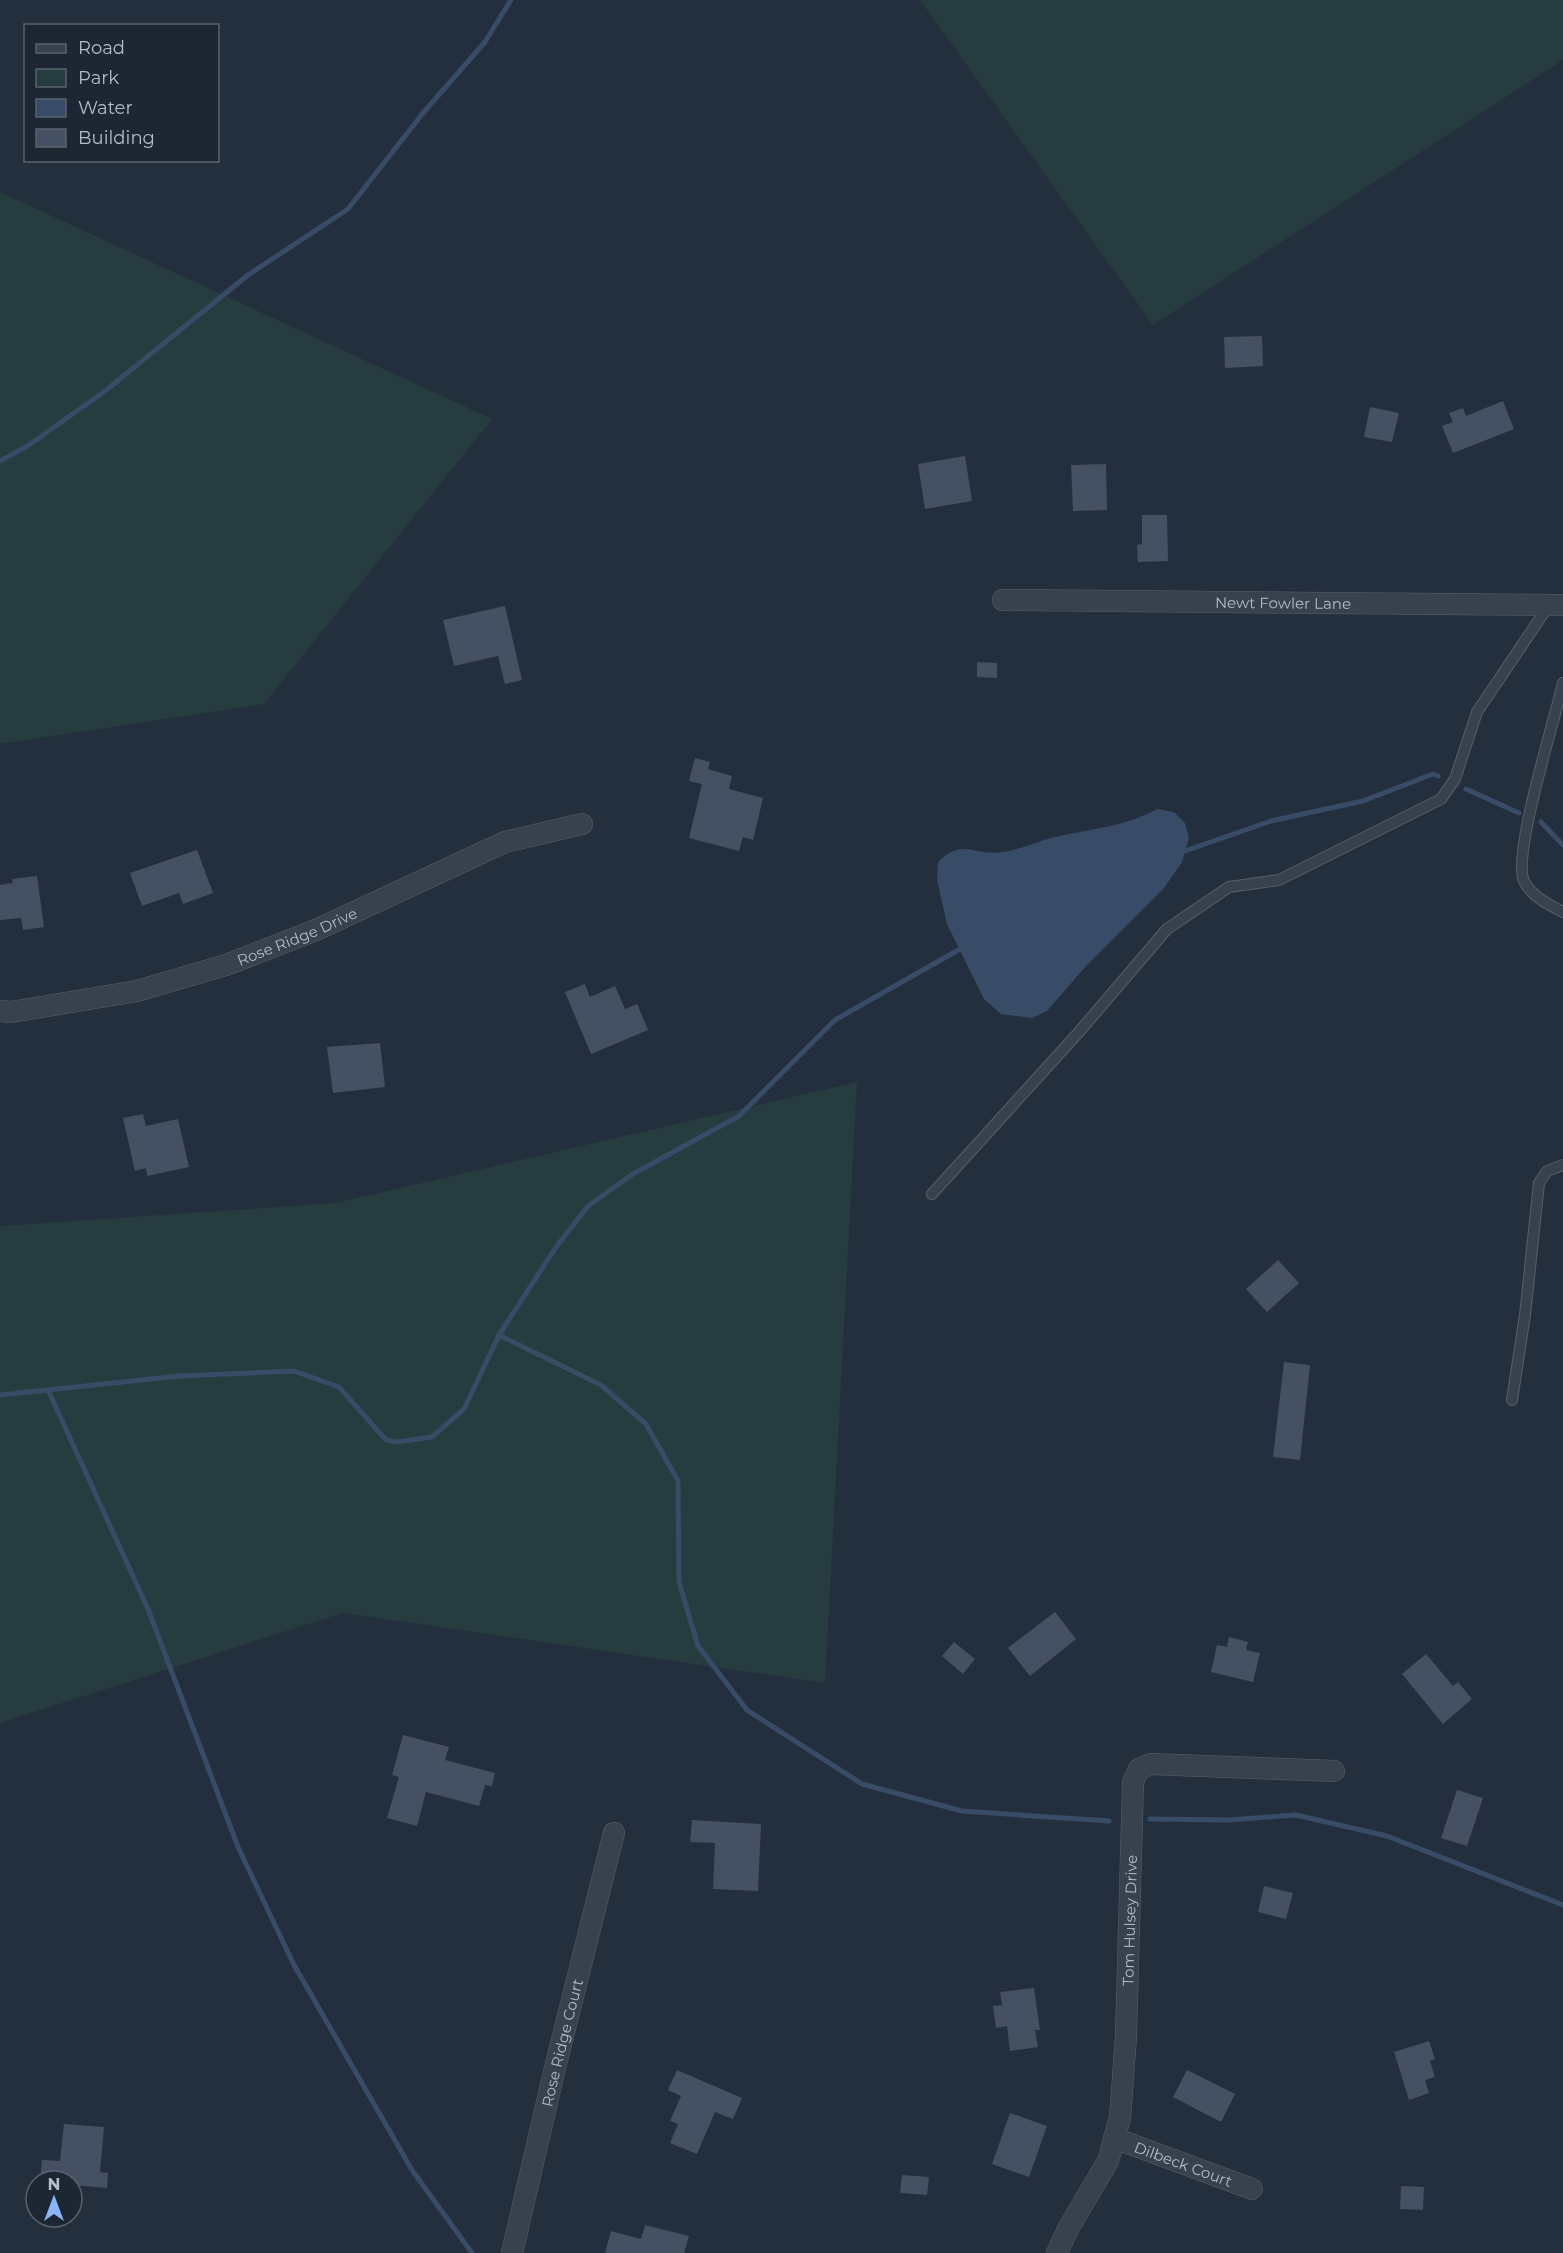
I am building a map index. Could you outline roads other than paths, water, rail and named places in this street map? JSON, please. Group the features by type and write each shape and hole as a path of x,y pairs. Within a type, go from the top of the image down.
{"street":[{"name":"Newt Fowler Lane","path":"1003,600 1556,605"},
{"name":"Rose Ridge Drive","path":"0,1011 11,1012 137,991 226,964 316,930 505,842 582,824"},
{"name":"Tom Hulsey Drive","path":"1057,2253 1068,2229 1108,2161 1120,2118 1126,2036 1133,1782 1139,1769 1151,1764 1334,1772"},
{"name":"Rose Ridge Court","path":"512,2253 555,2068 614,1833"},
{"name":"Dilbeck Court","path":"1114,2138 1252,2189"}],"lane":[{"path":"932,1194 1079,1032 1167,928 1229,887 1279,880 1441,799 1455,779 1477,712 1556,605"},
{"path":"1563,683 1527,825 1521,866 1524,881 1533,893 1547,905 1563,912"},
{"path":"1512,1400 1525,1315 1539,1183 1547,1171 1563,1164"}],"water":[{"path":"1157,809 1174,812 1185,823 1189,838 1182,862 1164,888 1086,966 1047,1011 1032,1018 1001,1014 984,999 947,924 937,880 938,862 947,855 962,849 992,853 1009,851 1055,837 1120,824"}],"waterway":[{"path":"0,461 29,445 105,391 248,275 348,209 423,113 485,42 511,0"},
{"path":"1185,851 1271,821 1363,801 1433,774 1438,776"},
{"path":"1466,789 1519,813"},
{"path":"1541,822 1563,845"},
{"path":"0,1395 179,1376 294,1371 339,1387 386,1440 397,1442 432,1437 464,1409 499,1335 556,1247 588,1206 633,1174 739,1116 835,1020 960,949"},
{"path":"499,1335 601,1385 646,1424 678,1481 679,1582 698,1646 747,1710 862,1784 962,1811 1109,1821"},
{"path":"49,1392 148,1609 238,1847 294,1965 412,2170 472,2253"},
{"path":"1150,1819 1229,1820 1296,1815 1387,1836 1563,1905"}]}
